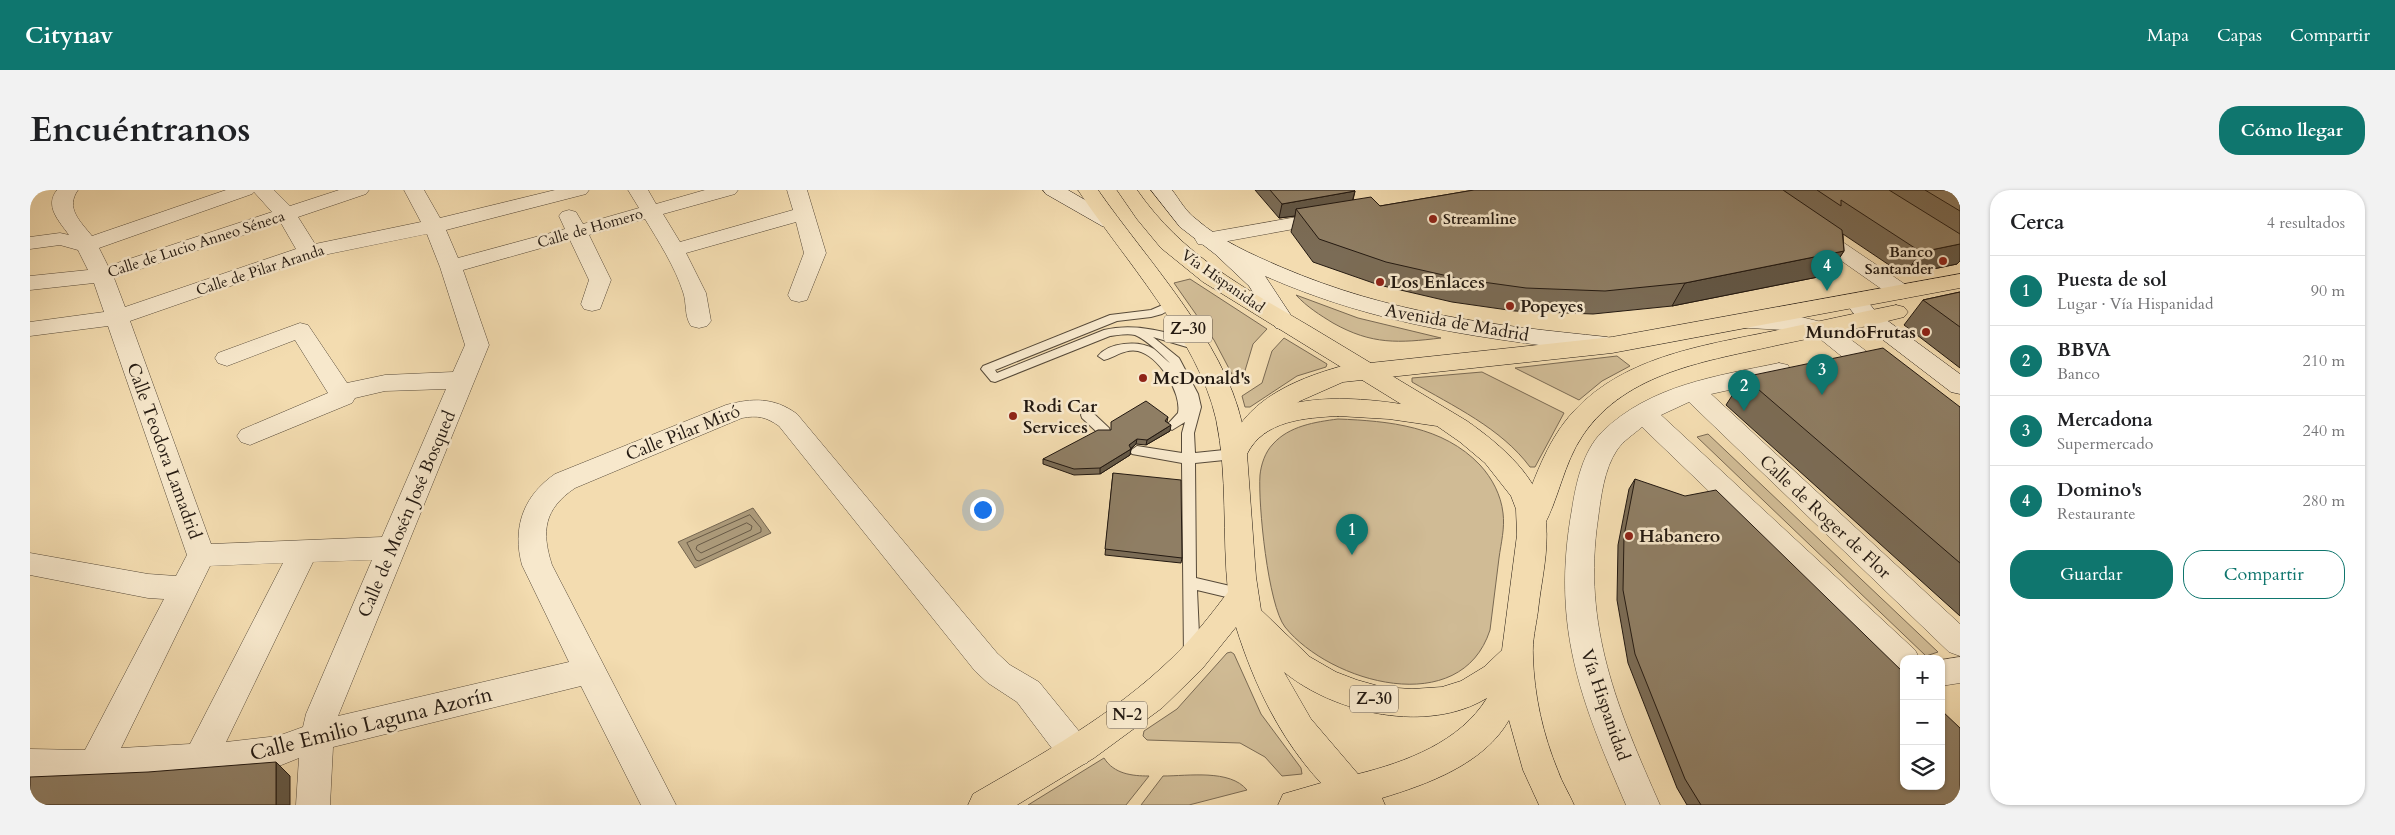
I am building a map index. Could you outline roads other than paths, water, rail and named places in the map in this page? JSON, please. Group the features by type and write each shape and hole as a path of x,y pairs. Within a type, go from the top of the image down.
{"main road":[{"name":"Z-30","path":"1088,190 1109,222 1172,304 1220,388 1230,422 1241,442 1244,603 1266,671 1278,697 1323,761 1360,798"},
{"name":"Vía Hispanidad","path":"1126,190 1144,215 1188,260 1211,277 1458,427 1483,445 1507,469 1523,496 1532,522 1517,655 1526,720 1534,752 1557,805"},
{"name":"Avenida de Madrid","path":"1532,522 1565,443 1583,417 1613,390 1650,370 1675,362 1822,329 1901,292 1960,281"},
{"name":"Avenida de Madrid","path":"1241,442 1266,412 1297,390 1325,378 1366,370 1612,345 1740,322 1960,298"},
{"name":"Vía Hispanidad","path":"1241,442 1285,414 1339,407 1414,414 1458,427"},
{"name":"Z-30","path":"1244,603 1266,635 1299,666 1332,685 1389,702 1421,703 1448,700 1475,692 1494,680 1517,655"},
{"name":"N-2","path":"985,805 1075,752 1148,700 1192,658 1244,603"},
{"path":"1295,805 1360,798 1390,781 1420,769 1453,752 1484,728 1497,711 1508,689 1517,655"}],"street":[{"name":"Calle Teodora Lamadrid","path":"68,190 62,197 62,210 87,245 102,274 201,555 96,765"},
{"path":"30,242 60,239 87,245 245,190"},
{"path":"263,190 287,215 309,252"},
{"name":"Calle de Lucio Anneo Séneca","path":"30,283 102,274 359,190"},
{"name":"Calle de Mosén José Bosqued","path":"313,805 317,736 322,714 476,350 477,338 451,267 416,190"},
{"name":"Calle de Pilar Aranda","path":"30,329 116,318 309,252 434,226 579,190"},
{"path":"638,190 674,250 695,293 699,322"},
{"name":"Calle de Homero","path":"451,267 728,190"},
{"path":"797,190 815,253 799,295"},
{"path":"1053,190 1109,222"},
{"name":"Vía Hispanidad","path":"1162,190 1183,218 1258,282 1284,323"},
{"path":"1754,190 1901,292"},
{"path":"558,196 578,232 600,280 592,304"},
{"path":"674,250 803,214"},
{"path":"1215,244 1348,214"},
{"name":"Avenida de Madrid","path":"1215,244 1329,293 1407,316 1468,329 1612,345"},
{"path":"1862,309 1960,386"},
{"name":"Avenida de Madrid","path":"1740,322 1801,324 1822,329"},
{"path":"1822,329 1901,391"},
{"path":"227,358 300,330 343,397 250,436"},
{"path":"1830,361 1856,355"},
{"path":"1803,366 1691,390 1655,406 1644,414 1900,655"},
{"path":"340,393 385,383 464,380"},
{"name":"Calle de Roger de Flor","path":"1691,390 1960,643"},
{"name":"Calle Pilar Miró","path":"658,805 589,671 532,550 539,502 550,490 565,481 735,411 765,406 779,412 788,420 986,662 1006,679 1028,692 1075,752"},
{"name":"Vía Hispanidad","path":"1642,805 1614,740 1596,691 1581,633 1578,590 1584,517 1594,474 1612,438 1644,414"},
{"path":"201,555 392,548"},
{"path":"200,759 304,551"},
{"path":"30,564 148,586 186,588"},
{"path":"1945,672 1960,670"},
{"name":"Calle Emilio Laguna Azorín","path":"30,764 96,765 258,755 279,751 317,736 589,671"}],"lane":[{"path":"1172,304 1164,311 1154,315 1125,315 987,368 994,378 1108,333 1136,331 1168,337 1197,346"},
{"path":"1125,315 1136,331 1171,356 1192,394 1195,407 1188,433 1189,582 1192,658"},
{"path":"1104,356 1123,348 1136,347 1158,356 1165,363 1185,400 1184,415 1172,426"},
{"path":"1087,415 1104,431"},
{"path":"1137,451 1189,460 1207,459 1241,442"},
{"path":"1189,582 1244,603"}],"water":[{"path":"753,508 771,533 695,568 678,542"}],"place":[{"name":"Streamline","path":"1433,219"},
{"name":"Banco Santander","path":"1943,261"},
{"name":"Los Enlaces","path":"1380,282"},
{"name":"Domino's","path":"1827,291"},
{"name":"Popeyes","path":"1510,306"},
{"name":"MundoFrutas","path":"1926,332"},
{"name":"McDonald's","path":"1143,378"},
{"name":"Mercadona","path":"1822,395"},
{"name":"BBVA","path":"1744,411"},
{"name":"Rodi Car Services","path":"1013,416"},
{"name":"Habanero","path":"1629,536"},
{"name":"Puesta de sol","path":"1352,555"}]}
